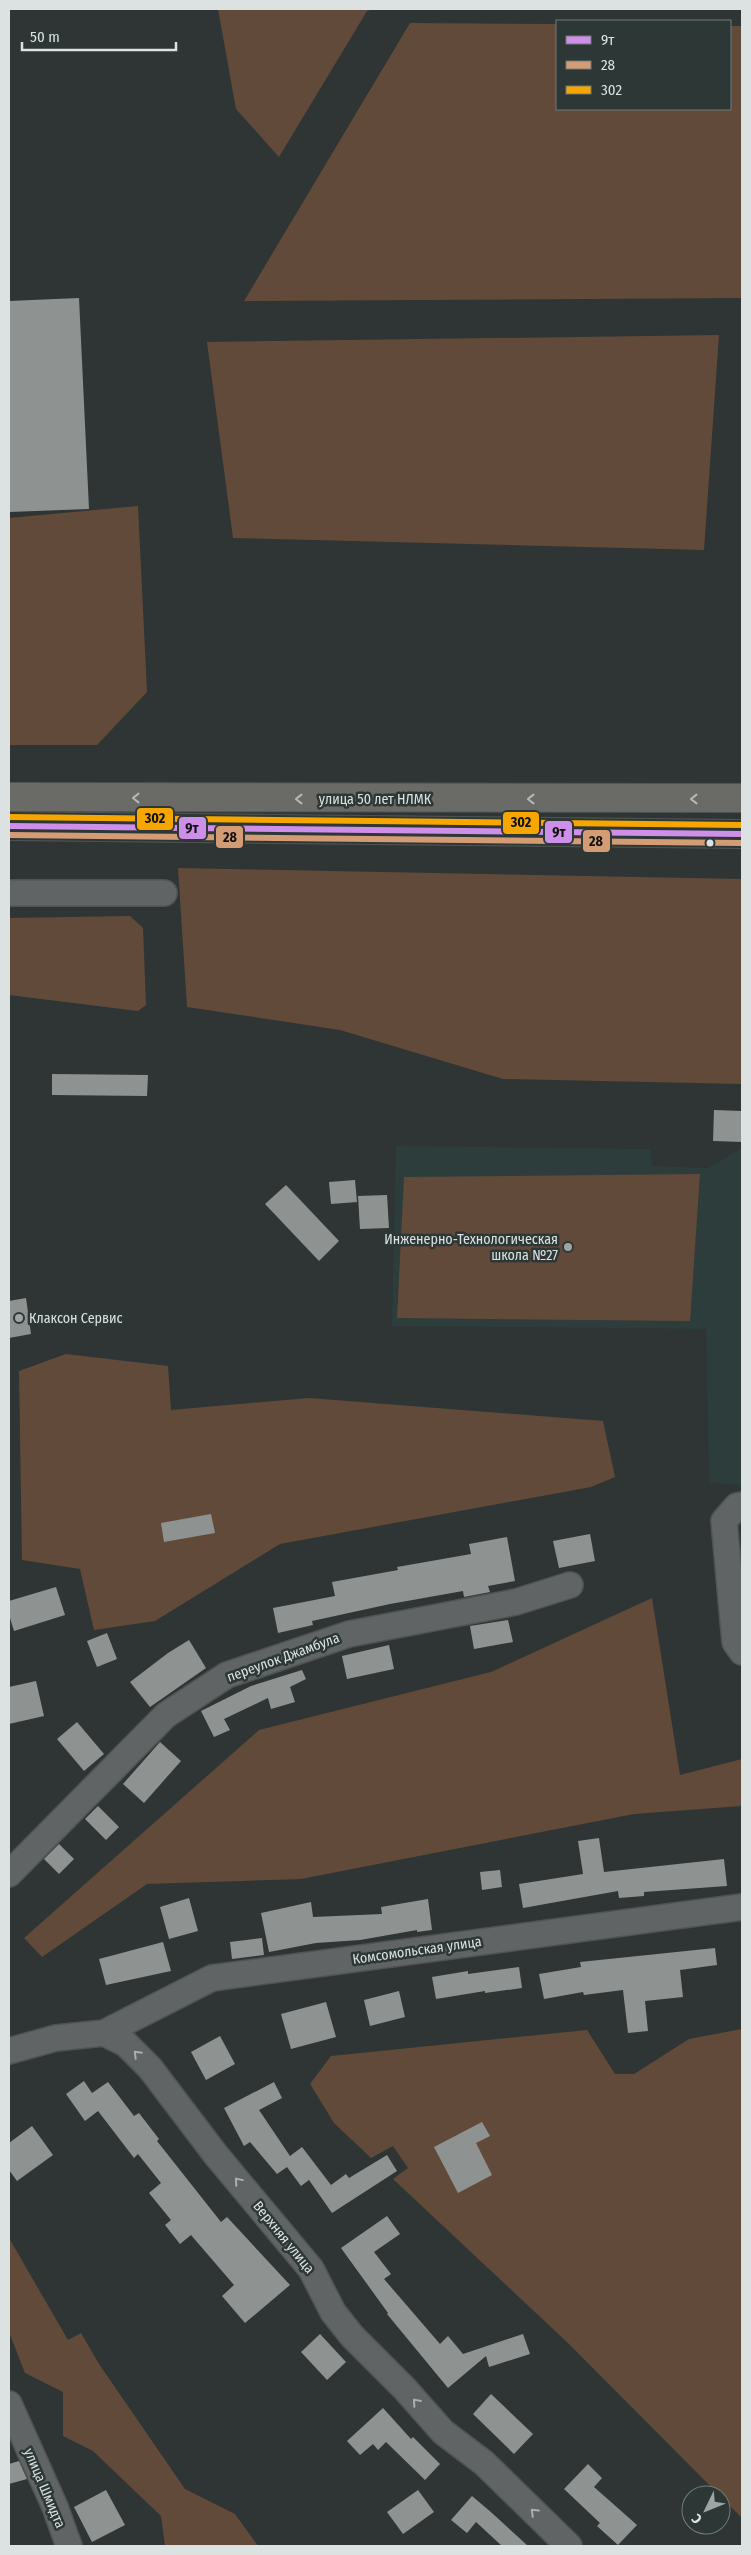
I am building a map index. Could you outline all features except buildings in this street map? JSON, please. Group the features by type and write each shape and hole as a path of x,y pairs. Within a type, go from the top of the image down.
{"main road":[{"name":"улица 50 лет НЛМК","path":"9,797 742,798"},
{"path":"9,826 742,834"}],"street":[{"path":"9,893 164,893"},
{"path":"742,1506 737,1506 724,1521 735,1642 742,1652"},
{"name":"переулок Джамбула","path":"9,1874 166,1715 227,1675 349,1634 516,1602 570,1585"},
{"name":"Комсомольская улица","path":"104,2033 212,1978 742,1907"},
{"path":"9,2051 56,2038 104,2033"},
{"name":"Верхняя улица","path":"104,2033 126,2044 150,2068 216,2154 311,2269 333,2312 352,2336 405,2388 443,2432 484,2463 569,2546"},
{"name":"улица Шмидта","path":"9,2404 55,2507 69,2546"}],"shaded area":[{"path":"218,9 374,9 367,11 279,157 236,109"},
{"path":"410,23 556,24 556,110 731,110 731,26 742,26 742,298 244,301"},
{"path":"719,335 704,550 233,538 207,342"},
{"path":"138,506 147,692 97,745 9,745 9,518"},
{"path":"178,868 742,879 742,1084 503,1079 340,1030 187,1007"},
{"path":"130,916 143,928 146,1005 138,1011 9,995 9,918"},
{"name":"Инженерно-Технологическая школа №27","path":"396,1146 651,1149 652,1166 708,1168 742,1148 742,1485 709,1483 706,1329 392,1326"},
{"name":"Инженерно-Технологическая школа №27","path":"700,1174 690,1321 397,1318 404,1177"},
{"path":"66,1354 168,1366 171,1410 309,1398 603,1421 615,1477 591,1487 280,1544 155,1621 94,1630 80,1569 22,1560 19,1371"},
{"path":"652,1598 680,1775 742,1759 742,1806 634,1814 301,1879 147,1884 42,1957 24,1938 259,1730 491,1672"},
{"path":"742,2029 742,2518 731,2507 731,2485 709,2485 569,2344 393,2179 408,2168 393,2146 371,2158 334,2123 310,2084 331,2056 587,2030 615,2074 634,2074 689,2039"},
{"path":"9,2238 68,2340 81,2333 99,2364 185,2489 235,2514 258,2546 165,2546 161,2516 93,2451 63,2436 63,2392 25,2373 9,2332"}],"transit line":[{"name":"302","path":"9,817 742,825"},
{"name":"9т","path":"9,826 742,834"},
{"name":"28","path":"9,835 742,843"}],"place":[{"name":"Инженерно-Технологическая школа №27","path":"568,1247"},
{"name":"Клаксон Сервис","path":"19,1318"}]}
